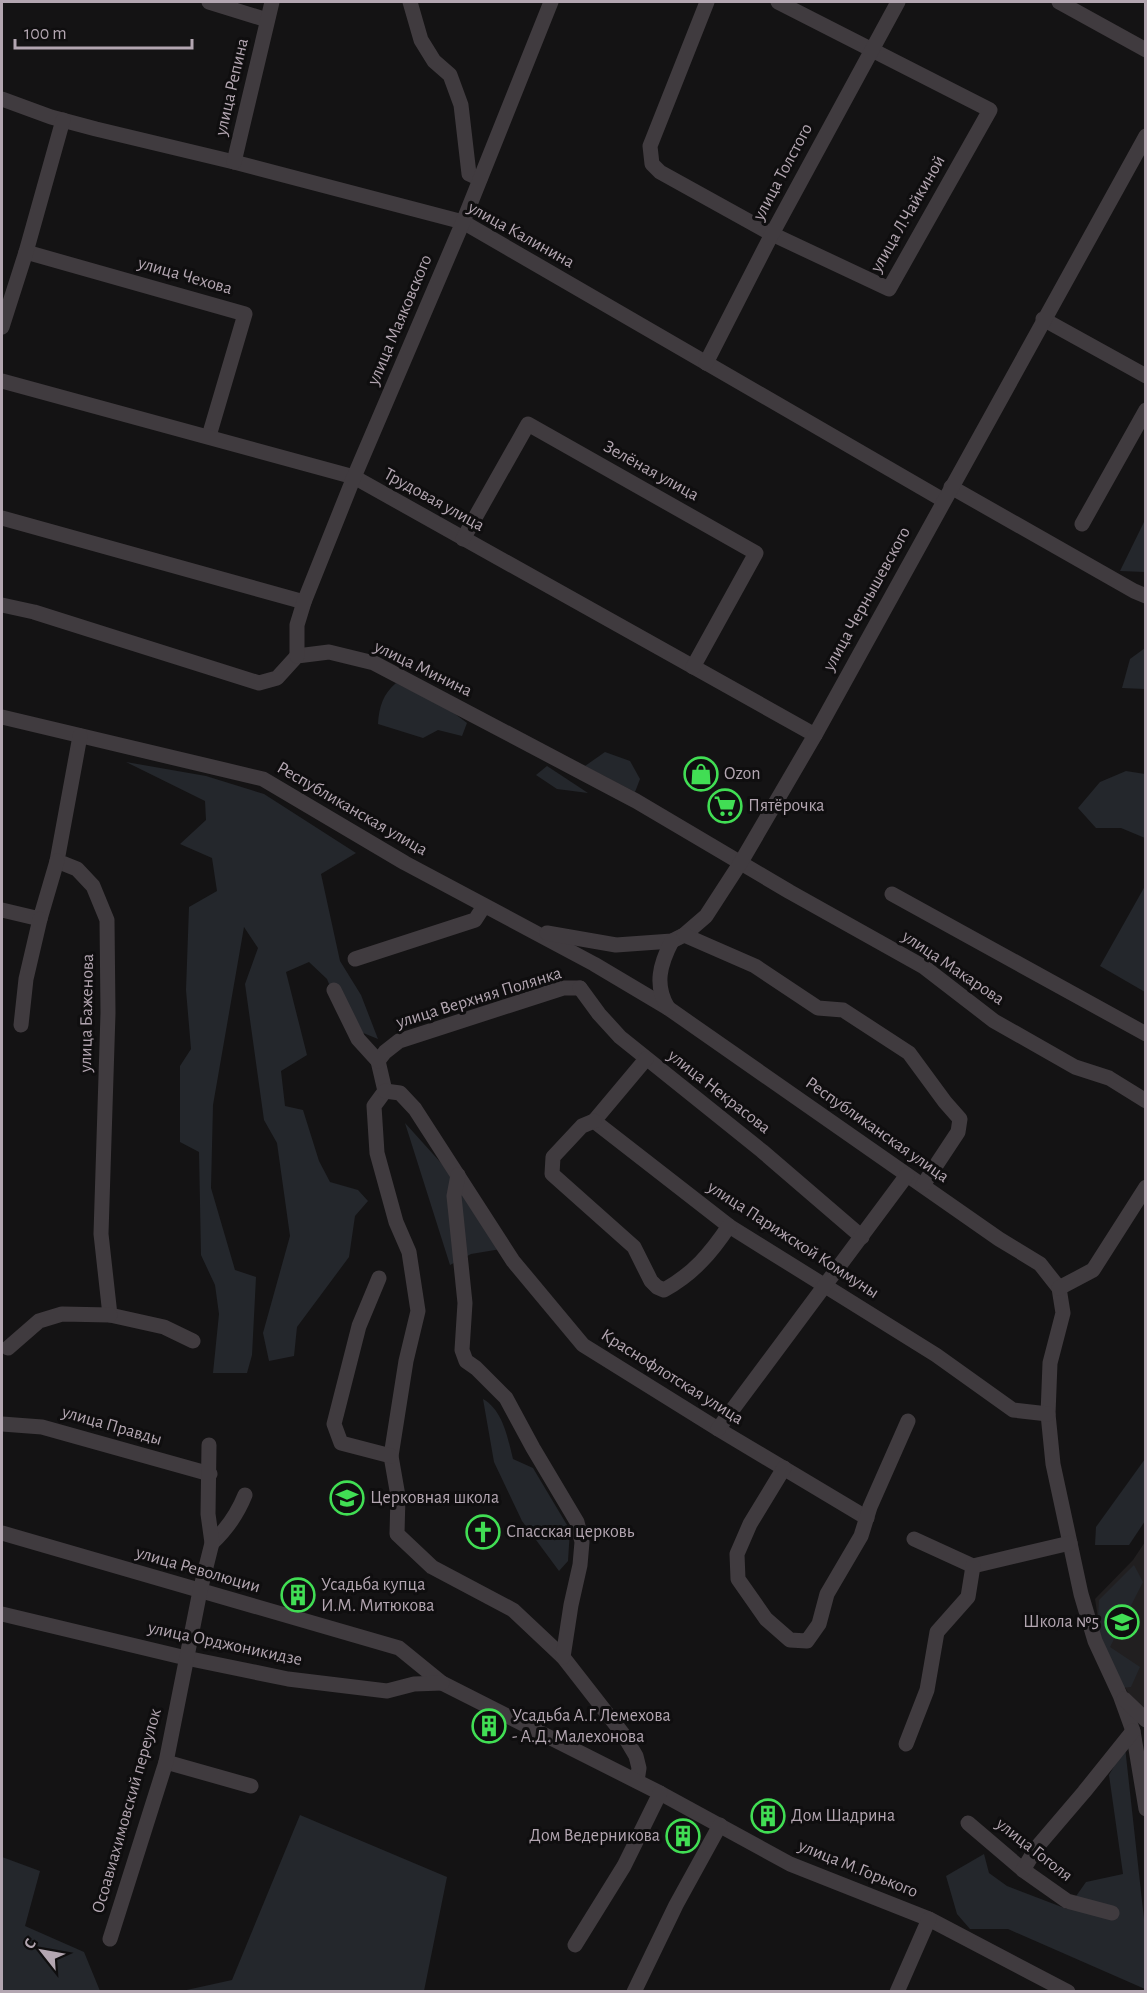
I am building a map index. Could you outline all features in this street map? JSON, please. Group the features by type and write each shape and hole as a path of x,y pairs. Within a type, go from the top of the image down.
{"street":[{"name":"улица Репина","path":"209,2 267,20"},
{"name":"улица Репина","path":"234,162 272,2"},
{"path":"410,2 421,40 434,61 450,75 461,105 470,174 480,179"},
{"name":"улица Маяковского","path":"297,656 297,625 304,602 354,477 463,222 551,2"},
{"name":"улица Л.Чайкиной","path":"707,2 650,146 652,164 660,172 772,234 889,289 990,110 778,2"},
{"name":"улица Толстого","path":"706,363 772,234 898,2"},
{"path":"1059,2 1146,50"},
{"name":"улица Калинина","path":"2,99 63,120 463,222 706,363 947,494 1146,596"},
{"path":"2,327 26,252 63,120"},
{"name":"улица Чернышевского","path":"678,938 705,916 741,862 815,735 1146,136"},
{"name":"улица Чехова","path":"26,252 245,314 209,436"},
{"path":"1043,319 1146,376"},
{"name":"Трудовая улица","path":"2,381 354,477 815,735"},
{"path":"1082,524 1146,410"},
{"name":"Зелёная улица","path":"463,539 528,424 756,553 693,667"},
{"path":"2,518 304,602"},
{"path":"2,605 34,612 260,683 277,678 297,656"},
{"name":"улица Минина","path":"297,656 329,652 374,663 636,801 741,862"},
{"name":"Республиканская улица","path":"2,717 263,779 405,863 594,964 668,1008 999,1239 1040,1264 1059,1288"},
{"path":"21,1025 26,979 57,861 80,736"},
{"name":"улица Баженова","path":"57,861 77,869 93,886 107,920 108,1013 101,1234 111,1315"},
{"name":"улица Макарова","path":"741,862 924,968 994,1021 1075,1067 1109,1078 1146,1101"},
{"name":"улица Макарова","path":"892,894 1146,1034"},
{"path":"355,959 475,920 484,906"},
{"path":"2,910 40,919"},
{"path":"532,931 616,945 678,938 755,966 818,1008 843,1010 909,1053 960,1119 958,1132 923,1185"},
{"path":"668,1008 659,982 662,961 678,938"},
{"path":"580,988 594,964"},
{"name":"улица Верхняя Полянка","path":"378,1061 399,1041 563,988 580,988"},
{"name":"улица Некрасова","path":"580,988 620,1037 762,1150 862,1237"},
{"path":"334,990 358,1039 378,1061 385,1091 374,1106 378,1153 396,1222 409,1251 418,1311 406,1361 391,1456 398,1496 398,1534 432,1567 513,1610 563,1658 623,1734 636,1756 639,1768 637,1782"},
{"path":"646,1059 594,1121 582,1126 553,1158 552,1174 634,1247 651,1281 664,1290 680,1281 710,1254 729,1226"},
{"name":"Краснофлотская улица","path":"385,1091 400,1093 415,1109 513,1261 583,1345 867,1518"},
{"name":"улица Парижской Коммуны","path":"594,1121 729,1226 936,1355 1013,1410 1048,1414"},
{"path":"458,1175 454,1196 465,1303 462,1350 466,1360 506,1398 577,1522 582,1542 563,1658"},
{"path":"718,1429 908,1175"},
{"path":"1146,1187 1141,1206 1093,1270 1059,1288 1063,1313 1050,1363 1048,1414 1053,1464 1081,1594 1095,1641 1120,1695 1133,1731 1146,1809"},
{"path":"379,1278 359,1326 334,1424 341,1443 391,1456"},
{"path":"8,1348 39,1321 62,1314 111,1315 164,1327 193,1341"},
{"path":"784,1468 750,1524 738,1554 738,1579 766,1619 790,1640 807,1641 819,1624 827,1594 861,1536 870,1507 908,1421"},
{"name":"улица Правды","path":"2,1424 42,1427 210,1474"},
{"name":"Осоавиахимовский переулок","path":"110,1939 166,1762 200,1591 212,1543 208,1514 209,1445"},
{"path":"212,1543 227,1529 245,1495"},
{"name":"улица Революции","path":"2,1533 399,1648 442,1683"},
{"path":"914,1539 973,1566 1070,1543"},
{"path":"906,1743 927,1690 937,1632 968,1597 973,1566"},
{"name":"улица Орджоникидзе","path":"2,1614 186,1658 288,1678 387,1691 414,1683 442,1683"},
{"name":"улица М.Горького","path":"442,1683 660,1793 790,1864 929,1919 1068,1992"},
{"path":"1120,1695 1146,1720"},
{"path":"1023,1870 1037,1847 1133,1731"},
{"path":"166,1762 251,1786"},
{"path":"574,1945 624,1866 660,1793"},
{"name":"улица Гоголя","path":"968,1823 1023,1870 1067,1901 1112,1913"},
{"path":"634,1992 676,1905 720,1826"},
{"path":"897,1992 929,1919"}],"shaded area":[{"path":"1145,520 1145,572 1120,571"},
{"path":"1145,648 1145,689 1122,688 1130,659"},
{"path":"396,683 446,707 467,723 462,736 438,730 423,738 378,724 382,701"},
{"path":"605,752 630,761 640,779 635,792 585,766"},
{"path":"126,762 206,776 264,794 356,853 321,874 340,961 361,995 378,1039 346,1026 327,979 309,962 286,972 307,1055 281,1071 285,1106 303,1110 319,1161 330,1182 358,1190 368,1201 355,1216 349,1257 297,1327 294,1356 269,1361 263,1333 290,1236 277,1143 264,1120 245,984 258,948 244,927 213,1105 211,1188 235,1270 256,1277 252,1355 247,1373 213,1373 219,1314 215,1285 201,1255 199,1152 180,1142 180,1066 191,1049 186,990 189,907 217,891 212,858 180,844 206,820 205,801"},
{"path":"547,766 588,793 557,789 536,775"},
{"path":"1126,771 1145,774 1145,838 1121,828 1096,828 1078,808 1100,782"},
{"path":"1145,886 1145,992 1100,966"},
{"path":"405,1123 451,1174 501,1249 471,1254 450,1265"},
{"path":"483,1399 490,1404 500,1418 507,1434 513,1459 533,1468 570,1530 568,1561 559,1571 522,1521 494,1462"},
{"path":"1145,1459 1145,1521 1129,1545 1095,1545 1096,1527"},
{"name":"Школа №5","path":"1145,1542 1145,1716 1133,1702 1102,1644 1095,1599 1133,1560"},
{"path":"1134,1565 1143,1582 1110,1647 1140,1667 1131,1687 1122,1688 1097,1634 1099,1600"},
{"path":"1125,1747 1145,1928 1145,1989 1008,1929 970,1929 957,1914 946,1876 984,1854 989,1873 1007,1886 1067,1909 1086,1882 1123,1874 1109,1775"},
{"path":"300,1815 447,1877 424,1991 182,1991 232,1980"},
{"path":"2,1857 40,1871 25,1926 84,1952 100,1991 2,1991"}],"place":[{"name":"Ozon","path":"701,774"},
{"name":"Пятёрочка","path":"725,806"},
{"name":"Церковная школа","path":"347,1498"},
{"name":"Спасская церковь","path":"483,1532"},
{"name":"Усадьба купца И.М. Митюкова","path":"298,1595"},
{"name":"Школа №5","path":"1122,1622"},
{"name":"Усадьба А.Г. Лемехова - А.Д. Малехонова","path":"489,1726"},
{"name":"Дом Шадрина","path":"768,1816"},
{"name":"Дом Ведерникова","path":"683,1836"}]}
